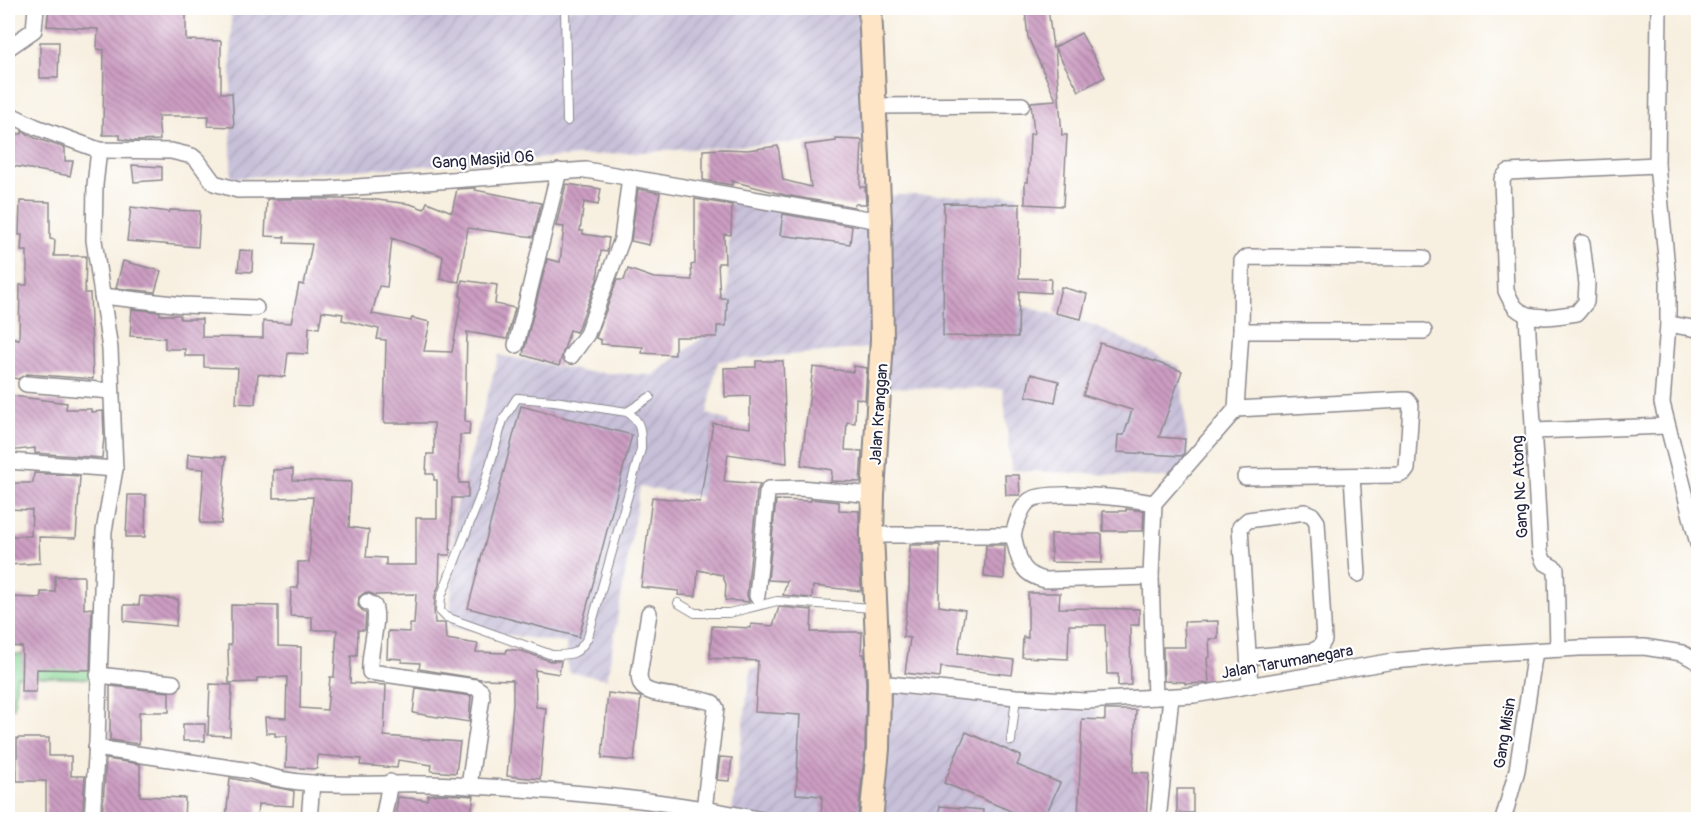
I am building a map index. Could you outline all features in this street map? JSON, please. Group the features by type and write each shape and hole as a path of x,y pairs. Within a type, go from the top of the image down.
{"main road":[{"name":"Jalan Kranggan","path":"870,8 880,221 882,361 872,535 879,683 878,749 871,819"}],"street":[{"path":"8,48 34,30 36,8"},
{"path":"1659,8 1657,165 1667,253 1668,324 1662,403 1666,426 1676,453 1698,544"},
{"path":"874,106 1022,105"},
{"name":"Gang Masjid 06","path":"8,111 13,116 36,126 99,150 181,153 192,156 198,160 214,183 238,190 330,189 559,171 600,171 880,221"},
{"path":"92,819 104,531 115,469 110,349 94,240 95,185 99,150"},
{"path":"1582,243 1587,284 1586,302 1577,313 1556,316 1527,315 1515,307 1506,291 1502,178 1505,174 1508,172 1657,165"},
{"path":"516,345 559,171"},
{"path":"571,356 587,334 622,239 630,177"},
{"path":"1155,697 1151,577 1154,503 1236,409 1241,331 1242,261 1244,258 1423,258"},
{"path":"102,296 256,308"},
{"name":"Gang Nc Atong","path":"1527,315 1540,552 1544,562 1556,569 1558,650"},
{"path":"1668,324 1698,330"},
{"path":"1241,331 1424,331"},
{"path":"26,384 111,391"},
{"path":"1236,409 1402,400 1410,402 1407,469 1404,473 1398,475 1245,477"},
{"path":"1534,430 1666,426"},
{"path":"8,461 115,469"},
{"path":"1352,476 1358,574"},
{"path":"757,596 767,494 770,489 800,488 873,495"},
{"path":"1151,577 1044,580 1035,578 1022,567 1013,535 1029,500 1041,496 1133,499 1154,503"},
{"path":"1249,657 1313,651 1320,647 1324,640 1317,522 1312,515 1305,512 1248,520 1240,527 1250,686"},
{"path":"872,535 1013,535"},
{"path":"367,602 374,606 377,612 371,644 370,672 475,687 481,691 482,698 469,786"},
{"path":"649,614 639,675 640,684 653,692 705,699 713,703 716,708 704,810"},
{"name":"Jalan Tarumanegara","path":"879,683 1016,698 1085,702 1172,697 1394,661 1535,651 1644,648 1682,654 1698,662"},
{"name":"Gang Misin","path":"1503,819 1517,770 1535,651"},
{"path":"98,675 173,683"},
{"path":"1158,819 1172,697"},
{"path":"96,748 251,771 261,775 312,783 390,782 614,796 762,819"},
{"path":"383,819 390,782"},
{"path":"309,819 312,783"}],"lane":[{"path":"566,8 567,121"},
{"path":"627,412 636,417 641,436 641,449 588,637 580,650 569,655 552,655 446,618 440,611 441,597 483,489 503,420 517,398 627,412 650,397"},
{"path":"678,603 694,614 729,614 777,601 876,608"},
{"path":"1011,741 1016,698"}],"shaded area":[{"path":"231,8 863,8 864,138 231,178"},
{"path":"730,190 868,216 867,195 1017,195 1015,304 1094,325 1180,367 1191,479 1011,470 1003,389 870,387 869,348 718,361 707,414 729,421 715,499 640,487 607,679 568,672 566,643 450,627 455,509 499,355 586,372 653,375 727,319"},
{"path":"751,668 998,704 1097,710 1092,819 731,820"}],"green space":[{"path":"8,654 95,656 95,679 17,676 14,708 8,708"}],"building":[{"path":"49,8 186,9 186,40 221,41 221,93 232,93 234,127 208,126 209,116 158,116 160,140 134,141 120,139 120,135 103,135 104,50 97,49 98,29 47,26"},
{"path":"1048,8 1053,48 1081,33 1105,77 1079,91 1055,48 1062,135 1067,135 1063,206 1025,204 1030,134 1034,134 1031,102 1056,100 1028,37 1025,11"},
{"path":"40,42 59,42 58,78 40,78"},
{"path":"22,131 65,148 65,161 73,161 70,176 8,165 8,133 22,134"},
{"path":"836,139 862,140 860,187 865,187 866,204 855,204 854,207 785,195 732,181 732,185 703,180 703,150 747,150 778,146 783,180 811,187 805,145 836,141"},
{"path":"132,165 162,167 162,180 134,182"},
{"path":"566,184 601,189 598,205 584,202 580,231 583,231 583,234 609,238 607,252 601,251 597,280 578,329 576,332 570,330 559,366 523,355 547,259 560,262 564,227 556,226"},
{"path":"476,188 475,190 541,203 533,237 468,228 459,282 440,279 443,256 392,238 387,287 379,286 372,314 430,322 424,351 452,352 462,297 460,296 462,280 497,285 495,304 515,308 507,339 467,332 465,421 470,422 469,435 460,435 459,483 468,483 468,498 452,498 450,555 440,555 439,585 435,596 434,611 435,623 445,623 446,639 478,644 476,652 506,653 507,649 522,651 550,661 561,661 559,674 535,670 536,707 546,708 540,779 507,776 513,680 481,679 419,669 420,663 387,658 388,631 410,632 410,624 414,624 416,594 375,595 366,592 359,597 358,606 366,614 365,630 358,630 357,656 351,656 350,683 386,685 384,736 460,742 456,773 431,771 432,765 398,760 397,768 360,765 361,759 318,755 317,769 286,767 287,736 266,733 265,717 286,718 287,677 257,678 257,682 229,683 228,645 231,645 231,605 278,606 278,646 301,647 300,708 327,710 330,677 334,677 337,630 312,630 312,617 290,616 291,588 298,588 298,562 309,562 313,497 273,498 273,470 293,469 293,480 351,482 349,527 369,530 366,557 386,558 386,565 416,565 416,518 437,518 437,480 434,480 434,474 426,474 427,454 434,454 434,423 384,423 386,340 377,339 379,329 342,320 343,314 322,311 319,328 309,327 308,354 288,353 285,377 258,374 255,404 236,403 238,368 204,367 204,356 185,356 185,349 165,349 165,338 130,336 132,309 160,312 160,315 180,315 180,319 202,319 202,337 263,338 263,321 291,323 299,284 304,285 312,244 284,243 285,237 265,236 267,199 369,199 410,204 424,209 427,202 452,212 457,189"},
{"path":"638,189 660,193 649,245 631,241"},
{"path":"695,199 732,205 731,235 724,234 725,263 718,263 720,298 727,298 726,326 717,326 717,337 675,337 675,355 642,353 643,347 601,344 601,340 596,338 617,280 624,280 628,269 654,278 692,280 691,265 695,264"},
{"path":"20,201 50,202 50,239 55,240 54,256 86,256 85,293 90,293 93,379 27,374 18,379 8,377 8,337 19,339 20,285 27,285 27,251 21,251 22,235 19,235"},
{"path":"944,203 1020,204 1019,278 1051,279 1050,293 1019,291 1018,337 943,336"},
{"path":"131,207 169,212 170,210 200,211 198,247 127,241"},
{"path":"783,214 852,226 850,244 780,235"},
{"path":"240,250 253,251 252,272 238,271"},
{"path":"123,261 161,271 155,292 116,288"},
{"path":"1061,287 1087,294 1081,319 1055,313"},
{"path":"1100,343 1182,371 1159,437 1185,439 1182,456 1117,452 1118,435 1124,435 1132,410 1083,395"},
{"path":"756,361 783,361 787,463 728,454 724,481 760,484 757,492 747,595 749,602 725,600 726,584 722,575 698,570 696,596 678,595 679,591 641,587 652,497 700,502 713,423 750,428 750,396 725,397 724,368 756,367"},
{"path":"854,366 867,368 865,400 856,398 855,423 847,422 845,450 862,451 860,482 831,481 832,470 801,465 813,367 853,372"},
{"path":"1031,374 1059,381 1055,402 1026,396"},
{"path":"13,396 67,403 66,409 103,411 102,458 35,453 35,448 8,451 8,417"},
{"path":"521,406 632,435 579,637 468,608"},
{"path":"188,454 226,457 221,524 200,523 204,469 187,468"},
{"path":"34,473 80,476 76,538 39,537 40,563 8,565 8,536 31,536 32,510 8,509 8,483 33,483"},
{"path":"1005,475 1019,475 1020,495 1006,495"},
{"path":"128,495 146,495 145,537 126,537"},
{"path":"811,499 839,502 839,510 859,511 861,591 813,586 812,598 783,595 787,581 768,580 776,500 811,501"},
{"path":"1126,509 1144,511 1143,531 1103,531 1103,511 1126,511"},
{"path":"1051,534 1102,534 1102,563 1051,562"},
{"path":"910,545 940,545 939,606 965,610 958,653 1014,660 1012,675 941,667 940,677 905,673 910,638 903,637 909,589"},
{"path":"986,545 1005,545 1004,579 984,577"},
{"path":"55,576 84,576 84,609 92,608 90,670 37,669 36,692 21,692 22,647 8,646 8,597 41,598 41,592 55,592"},
{"path":"1028,593 1060,593 1059,608 1139,609 1139,625 1130,625 1131,685 1118,686 1118,674 1107,674 1105,625 1069,625 1068,659 1022,657 1023,637 1028,638"},
{"path":"140,596 178,599 176,626 124,621 124,605 139,605"},
{"path":"779,607 812,610 811,632 862,632 861,654 864,654 866,683 865,748 858,816 853,815 853,819 821,819 822,796 796,794 800,715 755,712 758,661 710,658 712,626 751,628 751,624 773,626"},
{"path":"1218,621 1218,639 1209,639 1210,657 1207,658 1209,683 1185,684 1185,682 1164,681 1163,647 1185,647 1184,622"},
{"path":"210,684 232,685 230,736 208,735"},
{"path":"110,686 169,692 169,712 139,712 139,744 110,740"},
{"path":"416,688 471,696 469,722 413,713"},
{"path":"608,693 641,697 634,761 602,758"},
{"path":"1105,710 1136,710 1133,772 1149,773 1146,819 1078,819 1082,719 1105,720"},
{"path":"183,724 205,724 205,741 183,741"},
{"path":"966,732 1021,756 1017,765 1060,783 1044,819 1017,819 1018,814 944,783"},
{"path":"17,738 49,738 49,756 71,756 71,776 85,776 82,819 46,819 46,781 17,781"},
{"path":"720,757 732,758 729,781 717,780"},
{"path":"106,759 140,764 140,796 185,798 184,819 102,819"},
{"path":"230,778 294,791 293,806 258,804 257,819 226,819"},
{"path":"1177,789 1193,789 1193,813 1177,813"},
{"path":"428,795 474,796 470,819 395,819 398,797 427,800"},
{"path":"940,806 983,810 982,819 938,819"}]}
